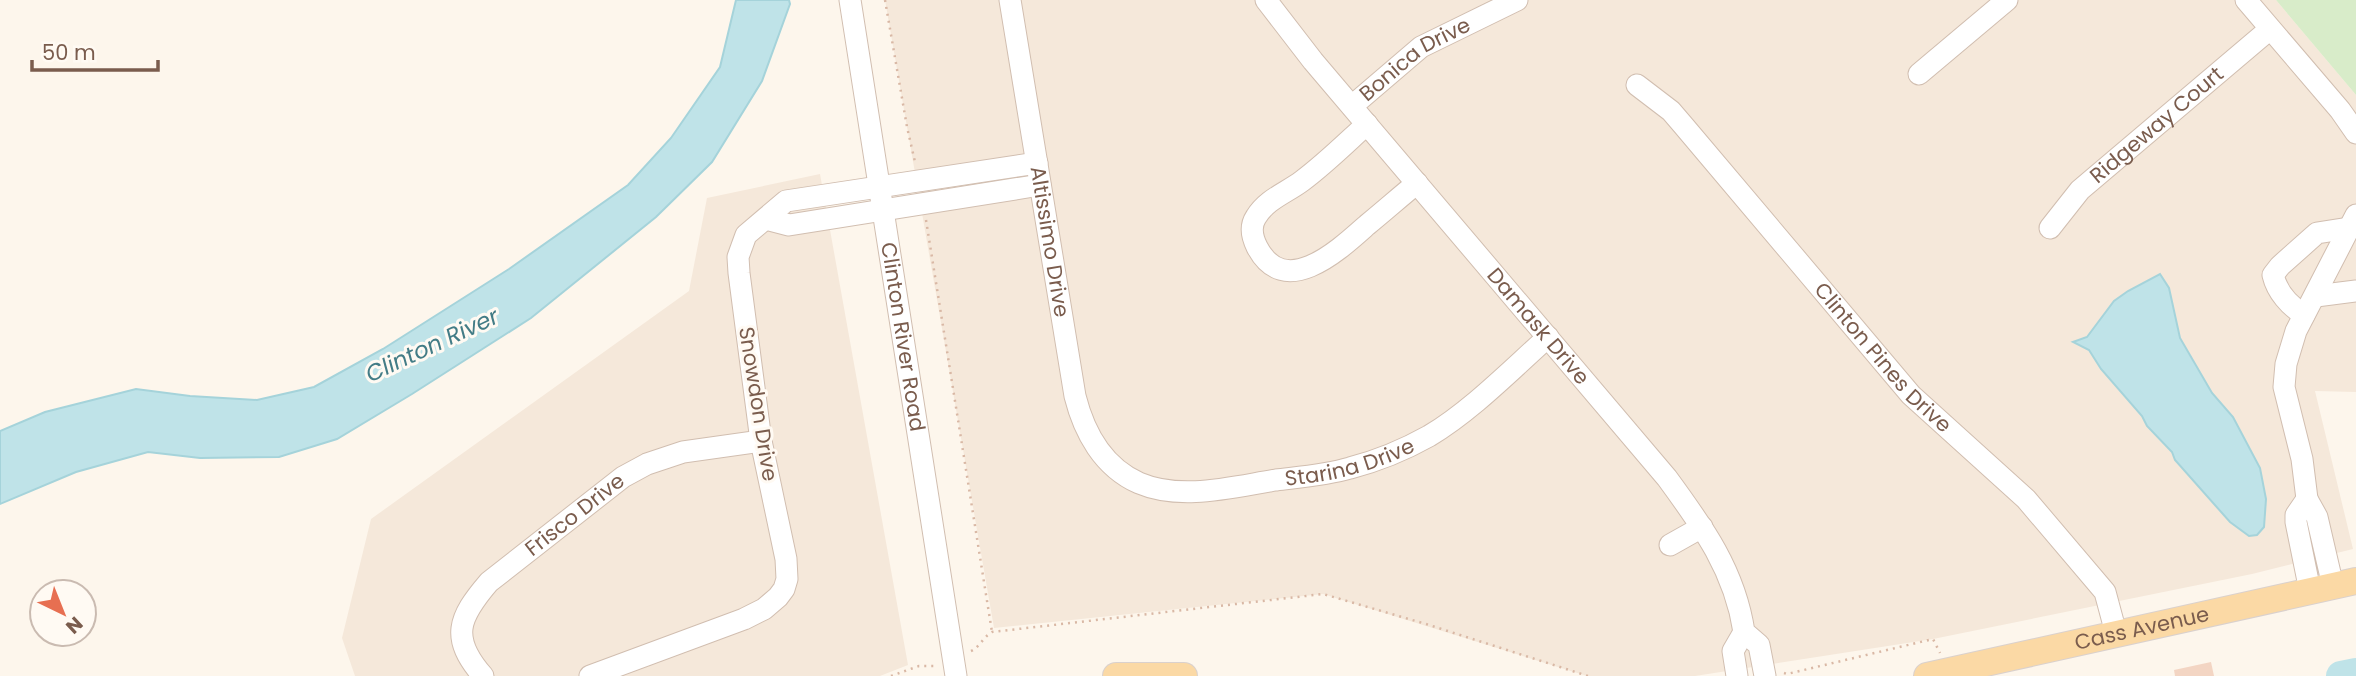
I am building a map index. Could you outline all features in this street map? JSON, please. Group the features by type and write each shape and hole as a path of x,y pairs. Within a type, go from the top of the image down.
{"main road":[{"name":"Cass Avenue","path":"1939,673 1981,671 2116,633 2333,586"},
{"path":"1116,676 1184,676"}],"street":[{"name":"Clinton River Road","path":"850,0 956,676"},
{"name":"Altissimo Drive","path":"1010,0 1077,402 1094,442 1118,470"},
{"name":"Damask Drive","path":"1266,0 1290,33 1667,478 1702,527 1724,564 1741,608 1744,632 1759,645 1764,673"},
{"name":"Bonica Drive","path":"1352,106 1421,47 1517,0"},
{"path":"1919,74 2007,0"},
{"path":"2246,0 2340,110 2356,133"},
{"name":"Ridgeway Court","path":"2050,228 2080,190 2270,29"},
{"name":"Clinton Pines Drive","path":"1637,85 1671,111 1684,125 1921,406 2001,474 2026,499 2105,592 2116,633"},
{"path":"1367,124 1301,182 1263,207 1252,228 1255,245 1264,257 1277,267 1290,271 1305,268 1326,258 1417,183"},
{"name":"Snowdon Drive","path":"590,676 744,619 765,609 785,589 786,559 761,441 738,257 746,235 786,201 1037,163"},
{"path":"766,219 789,225 1040,185"},
{"path":"2349,228 2356,260"},
{"path":"2333,586 2318,517 2307,499 2302,459 2284,387 2284,375 2291,344 2349,228"},
{"path":"2304,315 2284,296 2273,275 2317,233 2349,228"},
{"path":"2316,296 2356,291"},
{"name":"Starina Drive","path":"1118,470 1147,486 1191,492 1335,472 1363,465 1398,452 1431,435 1548,337"},
{"name":"Frisco Drive","path":"479,671 462,644 463,621 472,602 489,583 612,485 647,464 683,452 761,441"},
{"path":"1670,545 1702,527"},
{"path":"1737,676 1733,651 1744,632"}],"path":[{"path":"885,0 919,181"},
{"path":"923,204 992,632"},
{"path":"976,649 985,636 992,632 1323,594 1588,676"},
{"path":"1764,673 1777,668 1787,674 1933,639 1939,673"},
{"path":"891,676 919,666 934,667"}],"shaded area":[{"path":"885,0 2276,0 2356,95 2356,392 2315,391 2353,549 2252,574 1933,639 1695,676 1587,676 1323,594 994,628"},
{"path":"820,174 908,665 880,676 355,676 342,638 371,519 689,291 707,198"}],"green space":[{"path":"2276,0 2356,0 2356,95"}],"water":[{"name":"Clinton River","path":"736,0 789,0 790,4 762,81 712,162 656,217 531,318 337,439 279,457 200,458 148,452 76,472 0,504 0,431 45,412 136,389 257,400 314,387 383,349 509,269 628,185 671,138 720,67"},
{"path":"2160,274 2169,288 2180,338 2212,393 2233,417 2260,468 2266,499 2264,527 2257,535 2249,536 2230,522 2147,426 2089,350 2073,342 2087,337 2114,301"}],"building":[{"path":"2211,662 2214,676 2175,676 2174,670"}],"waterway":[{"path":"2341,676 2356,673"}]}
